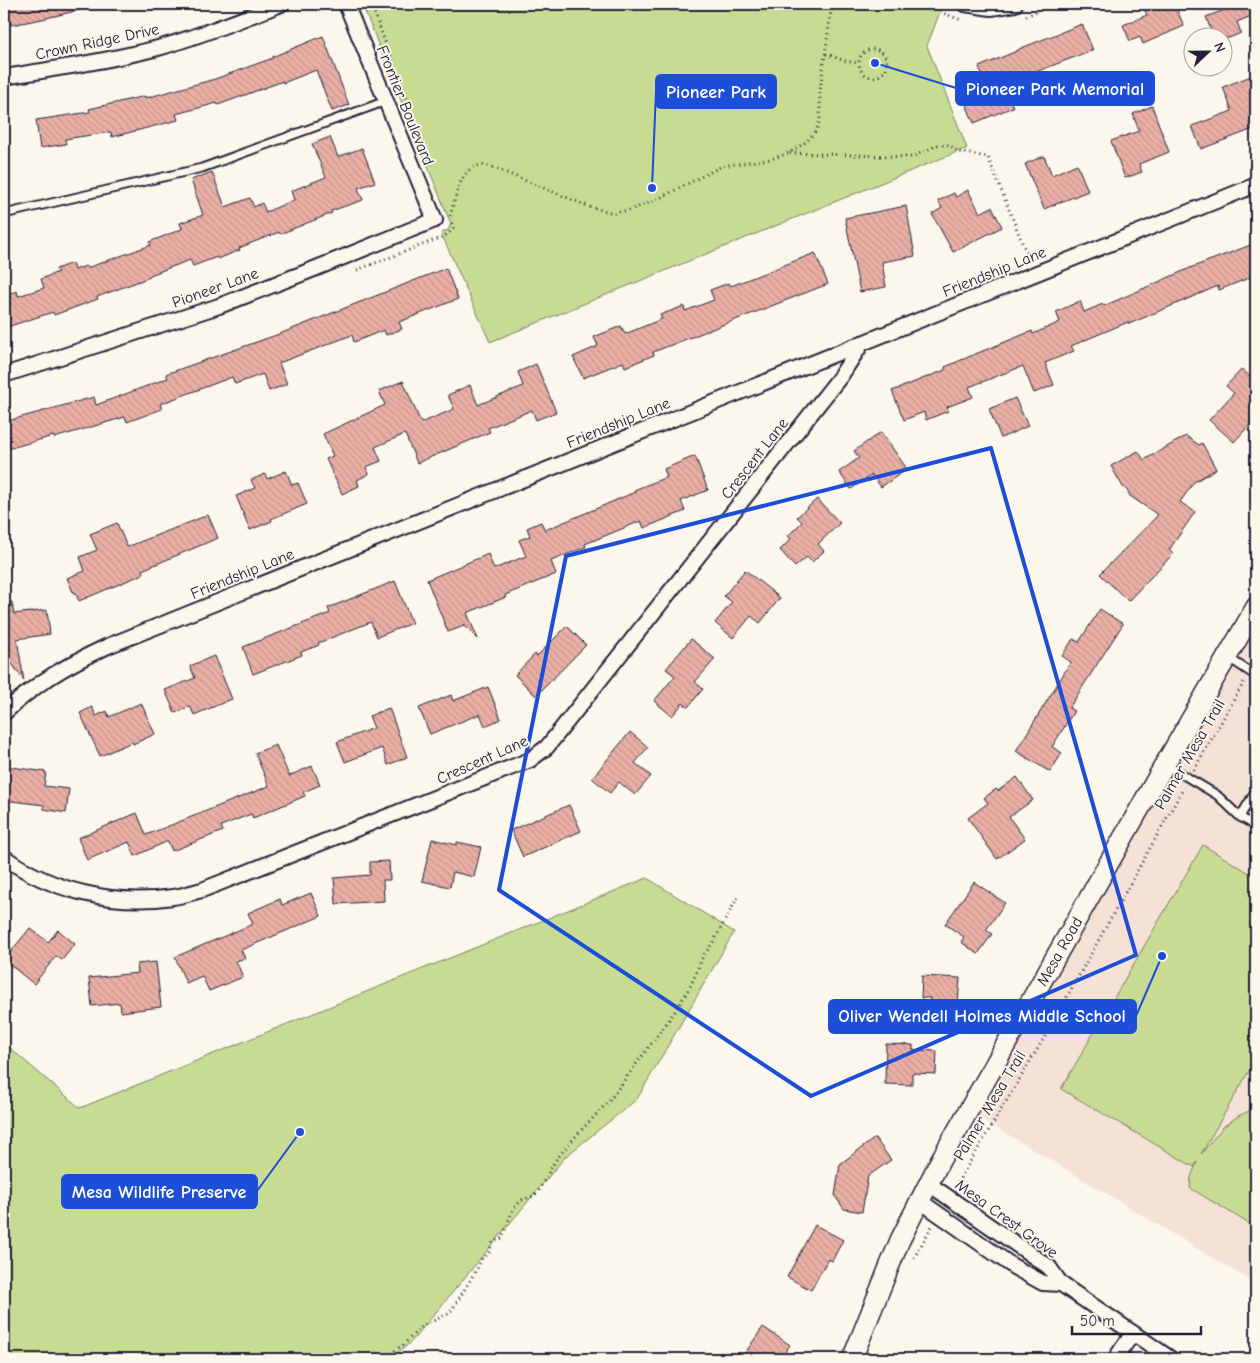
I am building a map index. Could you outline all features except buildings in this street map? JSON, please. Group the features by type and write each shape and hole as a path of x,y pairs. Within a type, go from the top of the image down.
{"main road":[{"name":"Mesa Road","path":"852,1359 900,1240 929,1184 1165,764 1256,607"}],"street":[{"name":"Crown Ridge Drive","path":"4,77 113,59 159,47 212,31 281,4"},
{"name":"Frontier Boulevard","path":"346,4 435,220"},
{"path":"965,4 991,8 1015,4"},
{"name":"Friendship Lane","path":"4,713 42,681 74,662 108,646 1256,184"},
{"name":"Pioneer Lane","path":"4,375 219,306 435,220"},
{"name":"Crescent Lane","path":"4,857 16,866 46,882 76,891 107,898 173,898 202,890 530,760 547,747 834,385 862,343"},
{"name":"Mesa Crest Grove","path":"929,1184 1049,1267 1061,1284 1171,1359"},
{"name":"Mesa Crest Grove","path":"920,1202 1014,1267 1043,1283 1061,1284"},
{"path":"976,1241 987,1225"},
{"path":"1115,1359 1133,1334"}],"lane":[{"path":"4,214 202,168 386,101"},
{"path":"1228,657 1253,674"},
{"path":"1165,764 1217,795 1240,817 1256,826"},
{"path":"1240,817 1256,790"}],"path":[{"path":"371,4 433,170"},
{"path":"450,216 461,181 474,166 483,164 590,207 614,213 630,210 654,201 722,166 771,159 789,153 806,142 816,131 820,121 820,91 832,4"},
{"path":"871,49 879,50 883,53 887,62 883,73 872,77 863,73 859,63 864,51 871,49"},
{"path":"826,54 845,61 859,63"},
{"path":"789,153 912,157 938,145 950,145 958,152 988,157 1024,247 1039,272"},
{"path":"353,272 449,233 453,228 446,207"},
{"name":"Palmer Mesa Trail","path":"949,1198 1044,1038 1189,778 1253,674"},
{"path":"382,1359 403,1345 422,1326 448,1314 452,1310 482,1258 489,1252 493,1242 502,1238 513,1209 522,1200 534,1196 556,1160 609,1101 676,1010 691,985 703,956 727,919 739,895"},
{"path":"912,1260 939,1215"}],"highlighted area":[{"path":"991,448 1136,955 811,1096 499,890 566,556"}],"shaded area":[{"path":"1256,625 1256,1284 977,1116"}],"green space":[{"path":"362,4 936,4 941,9 927,46 967,148 490,342 441,233 448,230 451,224"},
{"path":"1203,845 1256,877 1256,1059 1201,1154 1223,1127 1238,1116 1256,1108 1256,1228 1190,1188 1191,1177 1197,1162 1194,1167 1061,1089"},
{"path":"647,878 734,932 637,1099 565,1157 412,1341 391,1359 4,1359 4,1043 80,1108"}],"place":[{"name":"Pioneer Park Memorial","path":"875,63"},
{"name":"Pioneer Park","path":"652,188"},
{"name":"Oliver Wendell Holmes Middle School","path":"1162,956"},
{"name":"Mesa Wildlife Preserve","path":"300,1132"}]}
